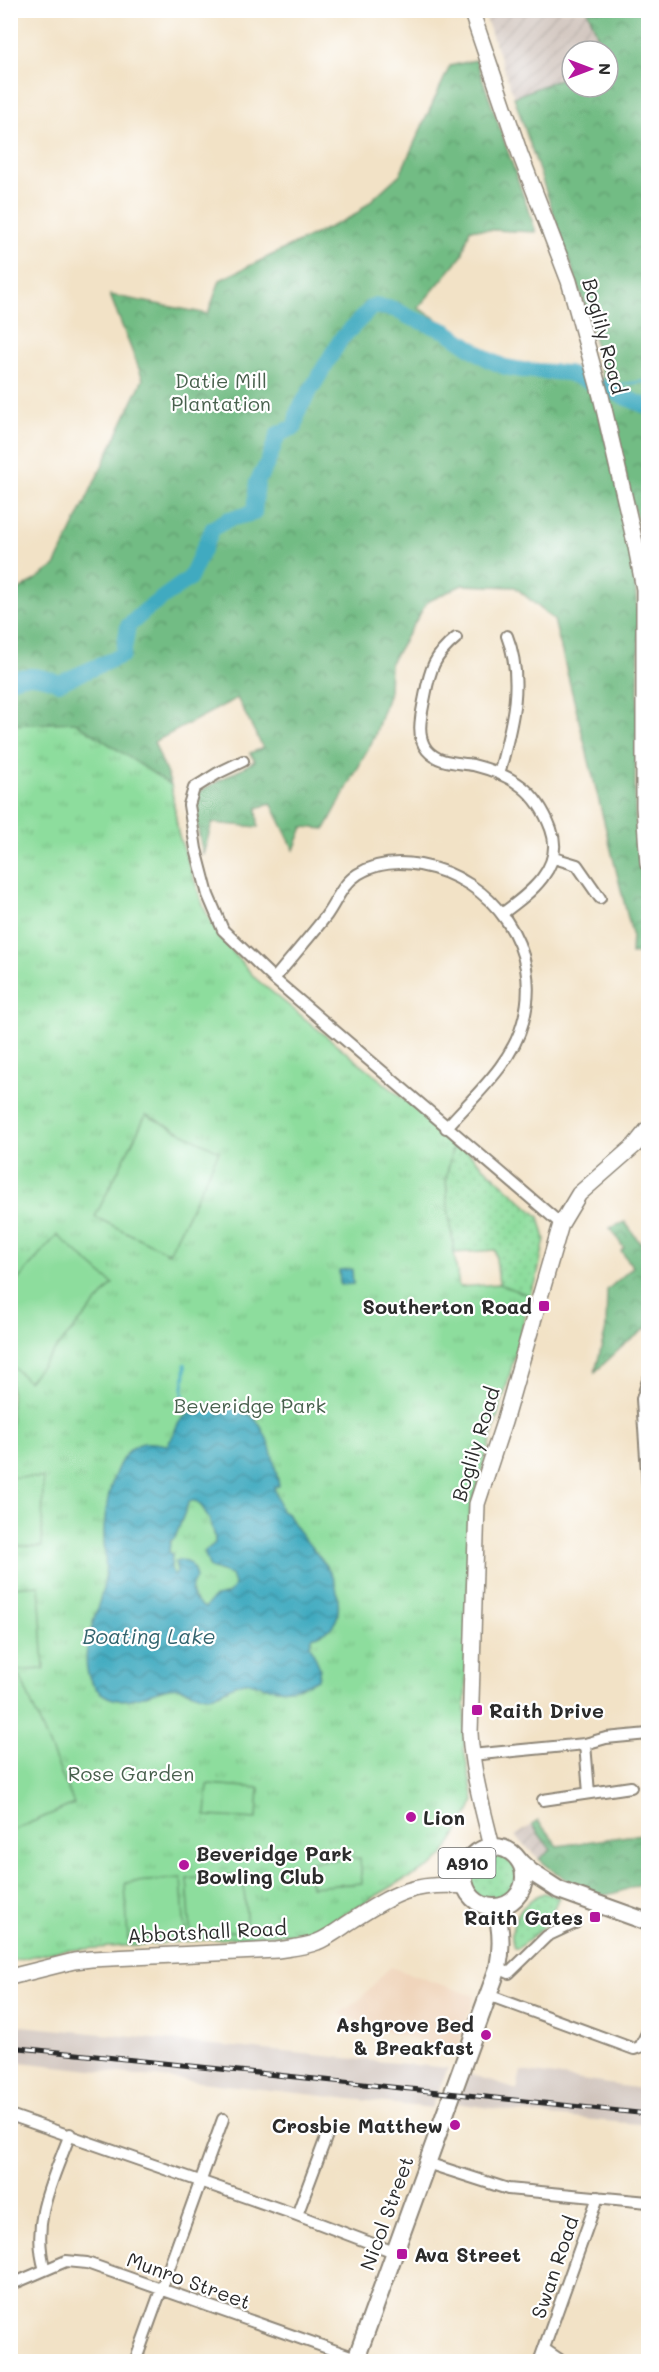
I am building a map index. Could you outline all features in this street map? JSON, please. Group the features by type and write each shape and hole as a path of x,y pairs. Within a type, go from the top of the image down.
{"main road":[{"name":"Boglily Road","path":"471,10 520,154 569,281 601,396 636,547 644,589 644,807 648,864"},
{"name":"Boglily Road","path":"492,1847 471,1755 473,1578 477,1504 504,1422 561,1224 579,1194 635,1145 648,1129"},
{"name":"A910","path":"551,1886 518,1896 507,1905 495,1908 478,1903 469,1894 465,1886 464,1870 467,1862 477,1851 492,1847 509,1851 551,1886 648,1922"},
{"name":"A910","path":"518,1896 524,1878 519,1861"},
{"name":"Abbotshall Road","path":"10,1977 74,1960 277,1950 303,1946 332,1934 399,1892 415,1887 441,1884 465,1886"},
{"name":"Nicol Street","path":"356,2360 498,1968 501,1948 500,1921 495,1908"}],"street":[{"path":"499,774 514,718 516,686 514,655 507,636"},
{"path":"456,638 442,649 430,670 420,726 425,749 440,760 474,765 499,774 528,790 540,803 552,831 554,858 534,889 503,913"},
{"path":"243,761 194,788 189,805 196,849 208,895 223,930 274,979 561,1224"},
{"path":"554,858 577,865 600,898"},
{"path":"274,979 328,914 346,884 371,867 385,863 414,864 448,872 476,888 503,913 517,938 526,971 526,1005 523,1023 515,1044 502,1065 446,1128"},
{"path":"648,1380 642,1399 648,1487"},
{"path":"471,1755 585,1744 606,1738 648,1734"},
{"path":"585,1744 589,1793"},
{"path":"543,1800 631,1787"},
{"path":"498,1968 509,1973 547,1936 575,1923"},
{"path":"488,1995 634,2049 640,2047 648,2031"},
{"path":"10,2115 70,2134 394,2252"},
{"path":"135,2361 223,2119"},
{"path":"45,2270 40,2253 39,2228 45,2204 70,2134"},
{"path":"297,2215 327,2135"},
{"path":"427,2163 508,2189 648,2202"},
{"name":"Swan Road","path":"539,2361 598,2197"},
{"name":"Munro Street","path":"10,2285 66,2261 87,2263 356,2360"},
{"path":"544,2349 563,2361"}],"shaded area":[{"path":"508,11 588,11 599,39 560,39 560,79 514,97 486,19"},
{"path":"532,1825 551,1850 539,1859 515,1836"},
{"path":"390,1967 475,1996 455,2054 338,2014 359,2000"},
{"path":"11,2025 448,2068 431,2108 11,2061"},
{"path":"521,2071 648,2090 648,2125 540,2115 456,2103 467,2073 517,2090"}],"green space":[{"path":"588,11 648,11 648,347 644,355 648,395 648,568 588,315 514,97 560,79 560,99 620,99 620,39 599,39"},
{"name":"Datie Mill Plantation","path":"476,60 536,232 470,229 462,256 418,308 468,341 499,358 516,375 566,375 592,385 619,495 635,580 639,658 635,808 648,953 631,954 632,934 554,620 515,587 462,585 427,602 390,664 389,692 374,738 325,829 303,827 294,850 271,803 257,808 258,827 212,823 203,855 194,808 199,792 255,761 250,753 263,748 237,698 154,742 171,785 178,833 11,967 11,596 55,566 143,379 110,295 208,314 220,280 355,215 400,174 450,66"},
{"name":"Beveridge Park","path":"75,722 171,785 178,833 204,908 218,935 256,979 459,1144 452,1149 446,1179 459,1287 499,1284 530,1296 470,1510 464,1750 474,1800 471,1810 443,1856 432,1866 313,1932 57,1951 11,1961 11,725"},
{"path":"146,1115 219,1151 169,1253 95,1217"},
{"path":"459,1144 539,1217 545,1239 536,1282 530,1296 499,1284 495,1250 455,1253 446,1179 452,1149"},
{"path":"625,1222 640,1243 648,1239 648,1327 624,1345 595,1372 606,1329 607,1290 633,1267 621,1251 624,1248 610,1228"},
{"path":"57,1235 113,1284 28,1381 11,1365 11,1288"},
{"path":"11,1477 43,1478 42,1547 11,1546"},
{"path":"39,1585 44,1669 11,1671 11,1587"},
{"path":"20,1676 74,1804 11,1831 11,1680"},
{"path":"208,1784 259,1788 257,1819 206,1816"},
{"path":"538,1821 558,1846 648,1833 648,1881 609,1895 596,1894 579,1887 539,1859 551,1850 532,1825"},
{"path":"489,1854 499,1854 511,1861 518,1873 518,1883 511,1895 499,1902 489,1902 474,1891 470,1883 470,1873 481,1858"},
{"path":"360,1858 362,1883 311,1887 309,1862"},
{"path":"243,1874 247,1930 191,1935 187,1879"},
{"path":"181,1878 185,1934 128,1939 125,1883"},
{"path":"544,1893 559,1897 546,1925 518,1948 514,1948 512,1931 514,1922 529,1901"}],"water":[{"path":"352,1269 353,1284 340,1285 339,1270"},
{"name":"Boating Lake","path":"237,1408 256,1420 262,1429 275,1464 279,1486 274,1487 281,1511 287,1513 298,1531 324,1563 335,1585 338,1602 337,1618 328,1630 312,1637 310,1645 320,1668 318,1679 290,1689 277,1689 245,1682 206,1696 172,1687 125,1700 106,1696 94,1686 88,1672 86,1657 92,1624 105,1578 105,1518 113,1478 125,1455 134,1447 144,1443 167,1445 179,1422 193,1412","holes":["189,1501 196,1501 212,1526 215,1543 204,1552 210,1568 231,1575 234,1584 229,1593 214,1597 205,1608 192,1595 193,1582 196,1578 192,1566 183,1560 175,1562 177,1572 174,1575 171,1569 172,1554 169,1552 170,1541 175,1538"]}],"waterway":[{"path":"10,680 35,676 59,683 123,655 128,626 190,578 213,528 229,519 254,513 257,482 268,462 278,434 295,427 298,411 341,339 373,306 394,309 446,331 489,360 505,367 568,373 648,407"},
{"path":"604,387 647,381"},
{"path":"185,1364 183,1392 185,1402"}],"railway":[{"path":"10,2047 648,2114"}],"place":[{"name":"Southerton Road","path":"544,1306"},
{"name":"Raith Drive","path":"477,1710"},
{"name":"Lion","path":"411,1817"},
{"name":"Beveridge Park Bowling Club","path":"184,1865"},
{"name":"Raith Gates","path":"595,1917"},
{"name":"Ashgrove Bed & Breakfast","path":"486,2035"},
{"name":"Crosbie Matthew","path":"455,2125"},
{"name":"Ava Street","path":"402,2254"}],"park label":[{"name":"Rose Garden","path":"131,1773"}]}
